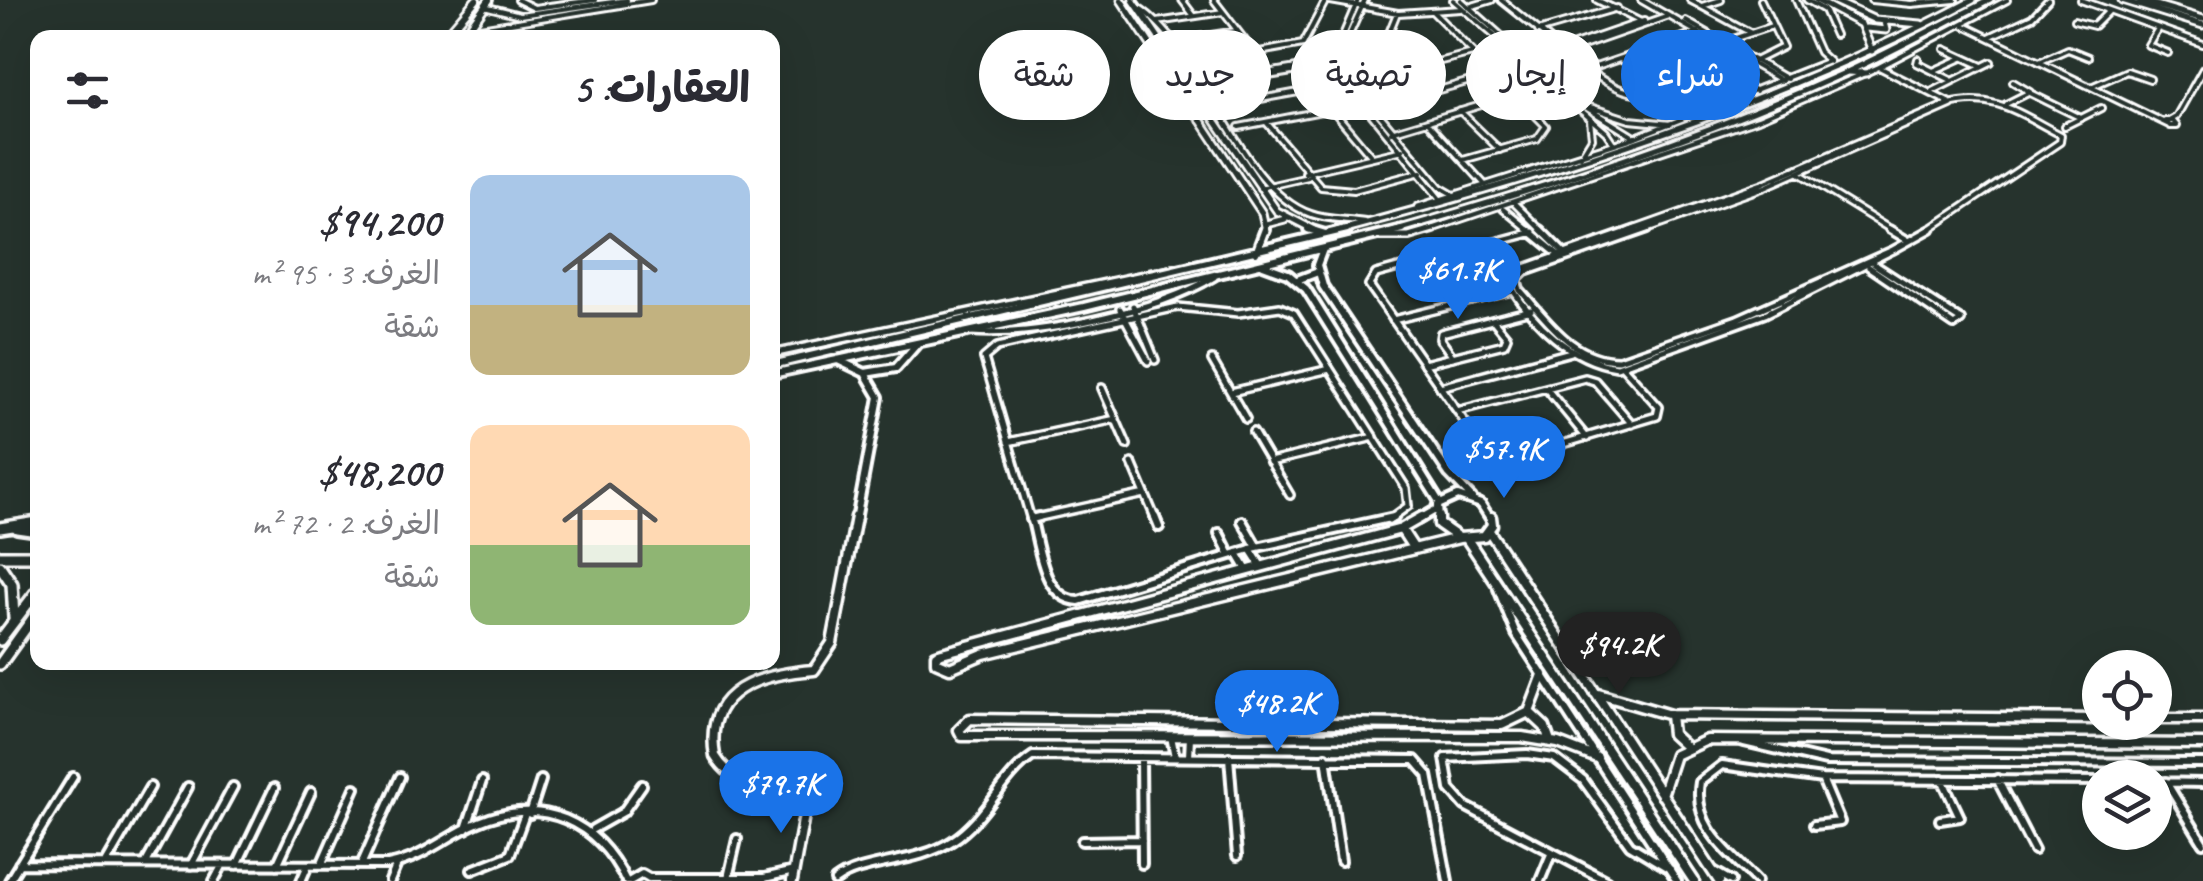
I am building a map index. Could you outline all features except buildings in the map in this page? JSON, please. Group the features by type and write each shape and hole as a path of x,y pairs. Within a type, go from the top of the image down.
{"main road":[{"path":"451,30 476,0"},
{"path":"468,30 487,3"},
{"path":"4,527 30,523"},
{"path":"4,527 30,530"},
{"path":"0,556 30,556"},
{"path":"0,566 12,584 14,620"},
{"path":"0,640 30,600"},
{"path":"0,664 30,622"}],"street":[{"path":"518,0 538,8 594,0"},
{"path":"487,3 509,14 627,0"},
{"path":"468,30 652,0"},
{"path":"1121,0 1141,30"},
{"path":"1182,0 1194,16"},
{"path":"1214,0 1237,30"},
{"path":"1271,50 1304,44 1326,0 1358,8 1433,12 1492,0"},
{"path":"1348,30 1361,0"},
{"path":"1454,0 1492,30"},
{"path":"1461,0 1466,8"},
{"path":"1501,0 1538,30 1617,8"},
{"path":"1597,0 1617,8 1637,24"},
{"path":"1644,0 1694,30"},
{"path":"1644,0 1697,30"},
{"path":"1690,0 1744,30"},
{"path":"1702,6 1721,0"},
{"path":"1760,58 1783,47 1761,0"},
{"path":"1796,0 1820,52 1837,66"},
{"path":"1807,0 1824,10 1834,34"},
{"path":"1816,0 1865,28 1884,31 1888,28 1884,22"},
{"path":"1832,0 1884,22 1927,24"},
{"path":"1871,0 1920,4 1954,0"},
{"path":"1760,98 1872,51 1973,0"},
{"path":"1760,107 1846,72 1990,0"},
{"path":"1372,236 1404,237 1714,136 1879,67 2007,0"},
{"path":"1956,28 1997,36 2034,16 2048,0"},
{"path":"2082,0 2203,44"},
{"path":"2122,0 2203,22"},
{"path":"2139,0 2203,22"},
{"path":"1134,2 1163,30"},
{"path":"1134,2 1153,30"},
{"path":"1157,22 1223,12"},
{"path":"1390,30 1398,12"},
{"path":"1433,12 1466,43"},
{"path":"2074,21 2094,26 2108,12"},
{"path":"508,22 509,14"},
{"path":"1601,37 1667,15"},
{"path":"1963,25 2168,122 2177,121 2203,68"},
{"path":"1760,31 1774,26"},
{"path":"1865,28 1872,37 1872,51"},
{"path":"2157,30 2148,45 2168,54"},
{"path":"1996,43 1997,36"},
{"path":"1945,48 1982,66"},
{"path":"2045,63 2068,49 2088,57"},
{"path":"1933,71 1964,57"},
{"path":"1601,65 1620,59"},
{"path":"1918,60 1952,81"},
{"path":"1760,91 1828,62"},
{"path":"1933,91 1991,62"},
{"path":"1760,64 1785,80"},
{"path":"1760,66 1785,80"},
{"path":"1879,67 1953,104"},
{"path":"1846,72 1866,72"},
{"path":"2100,88 2126,72 2150,78"},
{"path":"1913,80 1953,104"},
{"path":"2013,82 2080,118"},
{"path":"2006,104 2030,93"},
{"path":"1763,185 1799,173 1953,104 1980,98 2006,104 2054,129 2061,140 1964,210 1909,242 1622,366 1592,364 1571,352 1514,291 1509,280 1514,273 1715,204 1845,152"},
{"path":"2065,126 2101,108"},
{"path":"1391,132 1466,109"},
{"path":"1601,110 1624,119 1674,124"},
{"path":"1460,111 1500,150"},
{"path":"1239,126 1291,117"},
{"path":"1601,119 1614,130 1636,137"},
{"path":"1200,120 1266,224"},
{"path":"1214,120 1285,219 1326,234"},
{"path":"1225,120 1270,186 1304,212 1373,222"},
{"path":"1341,120 1372,157"},
{"path":"1381,120 1441,188 1454,195"},
{"path":"1383,120 1440,199"},
{"path":"1463,160 1537,139 1546,129 1544,120"},
{"path":"1580,157 1592,138 1589,120"},
{"path":"1592,120 1610,134 1614,145"},
{"path":"1407,214 1440,199 1580,157 1685,120"},
{"path":"780,363 1256,254 1503,189 1706,120"},
{"path":"780,373 1215,276 1372,236 1546,184 1726,120"},
{"path":"1427,121 1486,186"},
{"path":"1266,122 1321,187 1345,192 1421,172"},
{"path":"1260,188 1403,150"},
{"path":"1799,173 1909,242"},
{"path":"1514,203 1517,213"},
{"path":"1500,208 1517,213 1562,257"},
{"path":"1266,224 1277,225 1285,219"},
{"path":"1256,254 1266,224"},
{"path":"1529,224 1562,257"},
{"path":"1534,232 1373,276 1371,288 1481,446 1501,457 1519,457 1657,416 1660,411 1622,366"},
{"path":"1297,242 1305,253"},
{"path":"1280,246 1289,258"},
{"path":"1324,248 1318,272 1449,474 1489,511 1489,531 1719,881"},
{"path":"1562,257 1522,274 1519,288 1585,355 1615,361 1648,354 1765,314 1844,279 1893,250"},
{"path":"1262,264 1297,280 1438,506 1439,524 1463,538 1498,582 1694,881"},
{"path":"1871,265 1961,322 1954,325 1871,265"},
{"path":"780,352 1141,274 1184,272"},
{"path":"1297,280 1318,272"},
{"path":"1838,274 1844,279"},
{"path":"968,331 998,336 1120,309 1194,292 1215,276"},
{"path":"1393,320 1514,291"},
{"path":"1120,309 1128,329 1151,361 1144,326 1132,306"},
{"path":"1184,307 1238,313 1286,308 1296,314 1408,492 1403,512 1309,539 1254,548 1192,570 1066,602 1052,590 984,363 987,354 1016,342 1140,317 1184,307"},
{"path":"1453,357 1440,338 1441,333 1531,310"},
{"path":"1758,310 1765,314"},
{"path":"1424,364 1506,342 1506,335 1492,320"},
{"path":"1128,329 1144,326"},
{"path":"865,373 896,368 918,342"},
{"path":"1440,387 1571,352"},
{"path":"20,864 397,864 435,851 466,829 496,816 527,814 570,816 593,829 628,881 647,877 757,880 793,876 804,815 797,786 760,785 736,778 716,756 712,734 719,713 740,688 770,674 814,670 830,649 880,398 865,373 838,360"},
{"path":"1212,360 1246,418"},
{"path":"1231,392 1330,368"},
{"path":"1457,411 1592,379 1632,424"},
{"path":"1102,388 1127,445"},
{"path":"1546,388 1586,438"},
{"path":"1008,442 1116,419"},
{"path":"1254,432 1290,495"},
{"path":"1270,462 1374,438"},
{"path":"1132,463 1159,527"},
{"path":"1031,520 1145,494"},
{"path":"1472,498 1454,496 1401,529 942,653 936,655 936,662 950,668 983,654 1489,531"},
{"path":"1242,521 1261,566"},
{"path":"1401,529 1414,549"},
{"path":"1219,533 1247,570"},
{"path":"1498,582 1508,619 1677,881"},
{"path":"1543,676 1530,712 1515,722 1496,725 970,719 960,730 962,736 1550,741 1597,758"},
{"path":"1594,694 1670,715 2082,718"},
{"path":"1530,712 1542,722 1550,741"},
{"path":"1670,715 1672,734 1686,746"},
{"path":"2172,719 2203,719"},
{"path":"1171,736 1176,756"},
{"path":"1189,757 1190,736"},
{"path":"1662,795 1668,766 1686,746 1736,739 2203,744"},
{"path":"1736,739 1790,756 1826,761 2203,762"},
{"path":"1607,881 1465,806 1450,789 1445,758 1535,754 1558,760 1578,775 1621,840 1644,858 1670,869"},
{"path":"1140,756 1142,864"},
{"path":"835,881 851,871 918,859 954,840 989,810 1028,758 1140,756 1406,757 1424,769 1448,881"},
{"path":"1229,757 1237,856"},
{"path":"1326,757 1341,860"},
{"path":"1757,881 1702,819 1696,795 1708,771 1730,764 1822,778 2082,781"},
{"path":"9,881 72,777"},
{"path":"362,866 400,777"},
{"path":"1814,825 1836,825 1841,820 1822,778"},
{"path":"1940,820 1960,817 1942,779"},
{"path":"1997,779 2034,850"},
{"path":"466,829 482,780"},
{"path":"472,870 510,855 541,780"},
{"path":"2172,782 2203,782"},
{"path":"593,829 623,812 642,786"},
{"path":"145,864 188,787"},
{"path":"192,865 233,787"},
{"path":"106,864 150,788"},
{"path":"237,865 274,788"},
{"path":"321,865 355,788"},
{"path":"277,865 311,792"},
{"path":"2172,792 2203,844"},
{"path":"1644,830 1658,826"},
{"path":"728,878 737,839"},
{"path":"1082,841 1142,840"},
{"path":"1540,881 1552,852"},
{"path":"390,881 397,864"},
{"path":"214,881 222,865"},
{"path":"300,881 308,865"},
{"path":"620,866 647,877"},
{"path":"1712,870 1731,881"}]}
